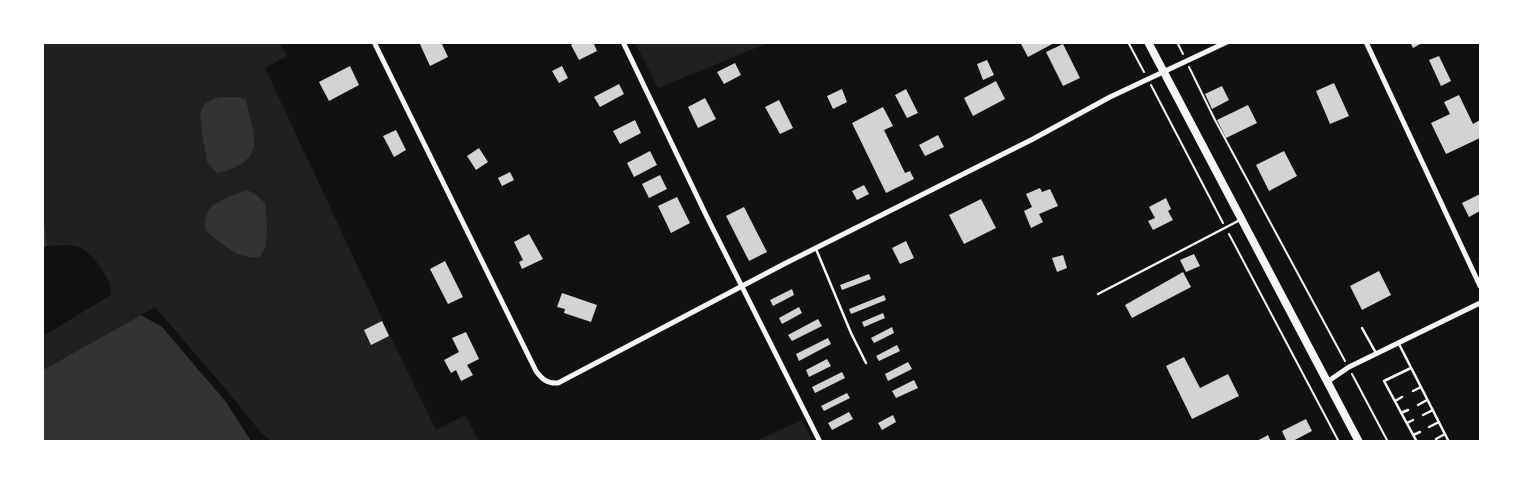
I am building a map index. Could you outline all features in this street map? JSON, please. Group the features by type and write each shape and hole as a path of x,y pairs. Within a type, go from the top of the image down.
{"main road":[{"path":"1148,42 1359,442"}],"street":[{"path":"374,42 536,371 542,379 549,382 558,382 816,248 1033,139 1110,97 1227,42"},
{"path":"623,42 707,218 743,286 747,298 820,442"},
{"path":"1366,42 1480,286"},
{"path":"1327,382 1349,367 1376,353 1480,303"}],"lane":[{"path":"1098,294 1241,219"},
{"path":"816,248 851,333 866,363"},
{"path":"1362,328 1376,353"},
{"path":"1398,343 1449,442"},
{"path":"1411,368 1384,382 1416,442"},
{"path":"1413,391 1421,387"},
{"path":"1395,401 1402,397"},
{"path":"1418,405 1428,400"},
{"path":"1401,413 1408,410"},
{"path":"1423,415 1433,410"},
{"path":"1406,423 1413,420"},
{"path":"1429,427 1439,422"},
{"path":"1413,435 1420,432"},
{"path":"1436,439 1445,434"}],"path":[{"path":"1128,42 1338,442"},
{"path":"1177,42 1215,120 1388,442"}],"shaded area":[{"path":"43,43 280,43 287,56 265,68 436,430 465,415 479,441 271,441 261,433 155,307 43,370 43,336 111,295 111,289 104,273 94,258 87,252 72,245 47,246 42,203 42,143 45,142 42,131","holes":["205,231 249,259 226,248"]},
{"path":"635,43 768,43 658,88"},
{"path":"219,97 239,97 246,100 254,143 247,160 230,170 217,173 207,162 200,114 205,103"},
{"path":"247,190 265,203 267,224 266,246 260,257 244,256 230,250 205,230 207,213 211,208 224,199"},
{"path":"42,203 47,246 43,248 42,248"},
{"path":"141,315 162,327 226,402 251,441 43,441 43,370"},
{"path":"802,420 813,441 756,441"}],"building":[{"path":"419,42 441,42 448,57 430,66"},
{"path":"575,42 593,42 597,51 579,60 571,45"},
{"path":"1020,42 1056,42 1028,57"},
{"path":"1410,42 1424,42 1413,48"},
{"path":"1063,44 1080,78 1063,86 1046,52"},
{"path":"1439,56 1451,81 1441,86 1429,60"},
{"path":"987,60 994,75 983,80 977,64"},
{"path":"735,63 741,75 724,84 717,72"},
{"path":"350,66 359,85 329,101 319,82"},
{"path":"562,66 568,78 559,83 552,71"},
{"path":"996,81 1005,99 973,116 964,98"},
{"path":"1334,83 1349,116 1330,124 1316,91"},
{"path":"619,84 624,94 600,107 594,97"},
{"path":"1222,86 1229,100 1212,109 1205,94"},
{"path":"842,89 847,102 833,109 827,96"},
{"path":"906,89 918,113 907,118 895,95"},
{"path":"1459,95 1473,124 1480,120 1480,138 1446,154 1431,123 1450,114 1444,102"},
{"path":"705,98 716,119 698,128 688,107"},
{"path":"779,100 793,128 780,134 765,107"},
{"path":"1248,105 1257,123 1226,138 1217,120"},
{"path":"883,107 893,126 884,130 905,173 910,171 914,179 886,193 852,123"},
{"path":"635,120 641,133 620,144 613,131"},
{"path":"396,130 406,150 394,157 383,136"},
{"path":"938,135 944,147 925,156 919,145"},
{"path":"479,148 488,162 476,170 467,156"},
{"path":"650,151 657,165 634,177 627,163"},
{"path":"1284,151 1297,176 1269,191 1256,165"},
{"path":"510,172 514,180 502,186 498,178"},
{"path":"660,175 667,189 649,198 642,184"},
{"path":"864,185 869,194 857,200 852,191"},
{"path":"1040,188 1042,192 1050,189 1058,206 1039,214 1043,222 1031,228 1024,211 1032,207 1026,194"},
{"path":"1480,194 1480,211 1469,217 1462,203"},
{"path":"677,197 690,223 671,233 658,206"},
{"path":"1166,198 1171,209 1168,211 1173,220 1153,230 1148,221 1155,218 1149,207"},
{"path":"981,199 996,228 964,244 949,215"},
{"path":"744,207 767,252 749,261 726,216"},
{"path":"529,234 543,259 522,269 519,262 523,260 514,242"},
{"path":"906,241 914,258 900,264 892,248"},
{"path":"1194,254 1200,266 1186,272 1180,260"},
{"path":"1063,255 1067,268 1057,272 1052,258"},
{"path":"445,261 463,297 448,304 430,269"},
{"path":"1379,271 1391,295 1362,310 1350,286"},
{"path":"1183,272 1191,287 1132,318 1125,305"},
{"path":"869,274 871,279 842,290 840,285"},
{"path":"792,289 794,295 773,306 770,300"},
{"path":"562,293 597,305 591,322 564,313 565,309 557,307"},
{"path":"884,295 886,300 851,314 849,309"},
{"path":"799,307 802,313 782,324 779,318"},
{"path":"883,313 885,318 864,327 862,322"},
{"path":"818,319 822,326 792,341 788,335"},
{"path":"382,321 389,336 371,345 364,330"},
{"path":"892,327 894,333 874,343 871,338"},
{"path":"466,332 479,359 467,365 473,375 461,381 456,370 451,373 444,360 459,352 452,338"},
{"path":"828,338 831,344 799,361 796,354"},
{"path":"897,345 900,351 879,361 876,356"},
{"path":"1184,357 1200,388 1228,374 1239,396 1192,419 1166,366"},
{"path":"827,359 831,366 809,377 806,370"},
{"path":"908,362 912,369 888,381 885,374"},
{"path":"842,372 845,378 815,393 812,387"},
{"path":"914,380 918,388 896,398 892,391"},
{"path":"847,393 850,398 824,411 821,406"},
{"path":"849,412 853,419 832,430 828,423"},
{"path":"893,415 896,422 882,430 878,423"},
{"path":"1306,419 1312,431 1291,442 1287,442 1282,431"},
{"path":"1268,435 1271,442 1255,442"}]}
